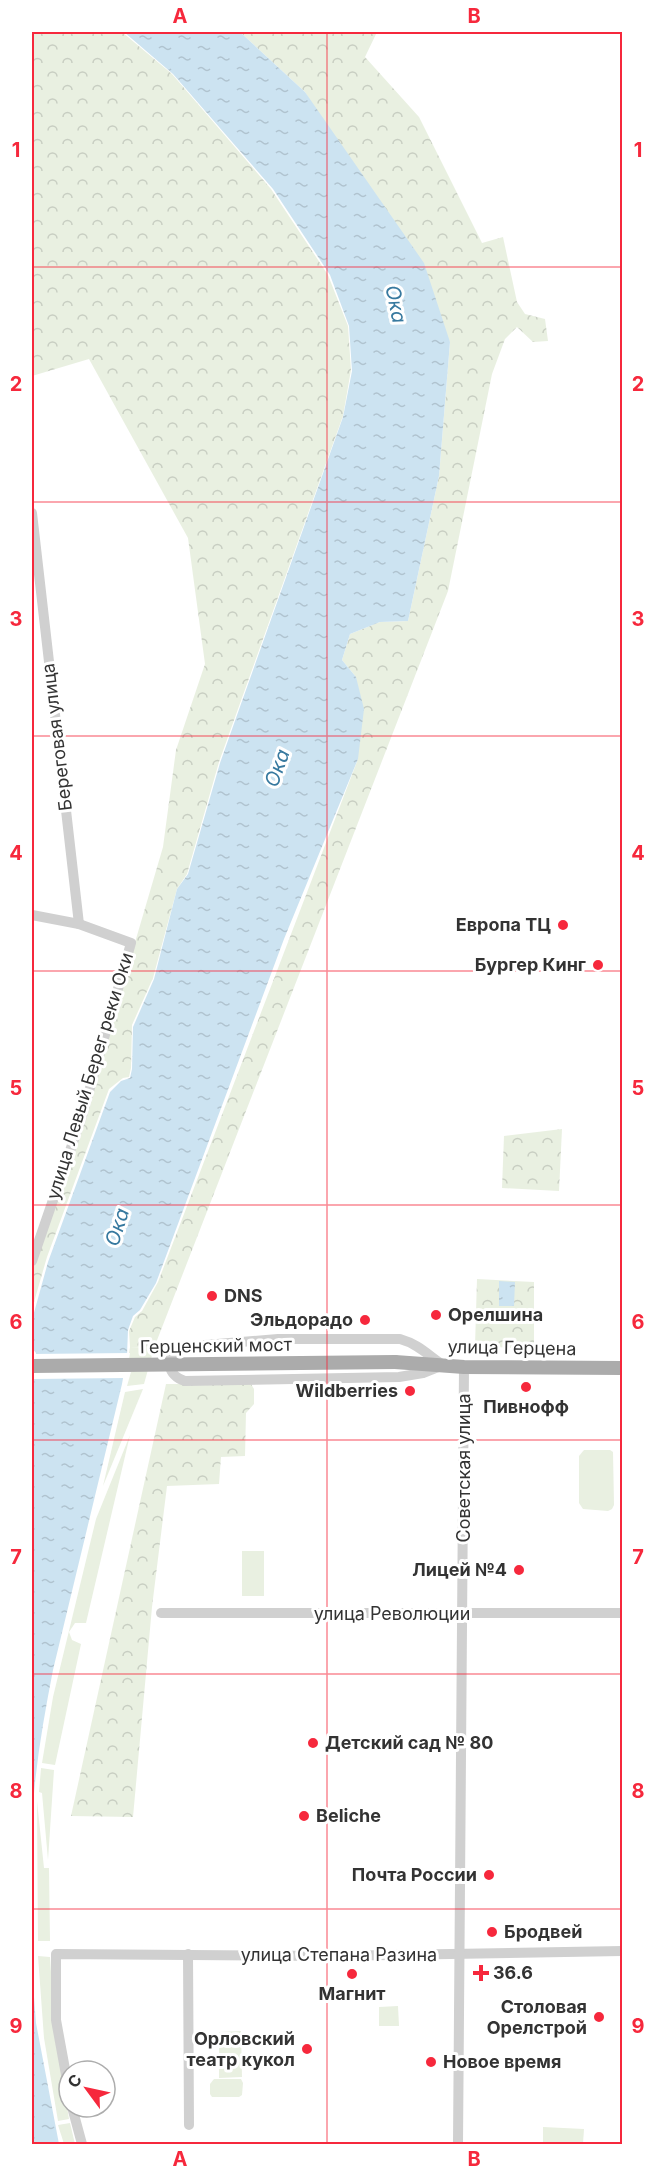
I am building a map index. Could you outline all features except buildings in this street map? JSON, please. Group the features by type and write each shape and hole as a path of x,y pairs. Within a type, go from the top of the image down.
{"main road":[{"name":"улица Герцена","path":"398,1362 464,1366 622,1368"},
{"name":"Герценский мост","path":"32,1366 398,1362"}],"street":[{"name":"Береговая улица","path":"32,513 78,924"},
{"path":"32,915 78,924"},
{"name":"улица Левый Берег реки Оки","path":"32,1261 82,1116 131,944 78,924"},
{"path":"278,1339 400,1339 423,1349 443,1365 423,1373 367,1377 185,1381 173,1376 170,1358 176,1349 188,1345 278,1339"},
{"path":"398,1362 408,1354 400,1339"},
{"name":"Советская улица","path":"458,2145 464,1366"},
{"name":"улица Революции","path":"161,1613 622,1613"},
{"name":"улица Степана Разина","path":"63,2059 56,2020 56,1954 188,1953 331,1956 622,1951"},
{"path":"188,1953 189,2125"},
{"path":"75,2119 82,2145"}],"green space":[{"path":"32,32 122,32 172,74 271,189 328,275 348,326 351,370 343,416 219,762 187,874 177,889 153,978 132,1025 129,1077 123,1078 109,1089 47,1257 32,1309 32,1266 84,1116 163,847 176,750 205,664 188,538 89,359 32,376"},
{"path":"240,32 377,32 365,57 419,117 482,243 503,237 517,302 525,314 545,319 548,341 533,342 517,327 505,339 492,374 448,591 154,1348 130,1347 129,1331 135,1317 142,1311 158,1282 358,759 356,677 342,660 350,634 380,622 408,621 439,476 450,342 305,92"},
{"path":"562,1129 559,1191 502,1188 504,1136"},
{"path":"477,1279 534,1282 534,1349 475,1346"},
{"path":"130,1347 154,1348 144,1384 127,1386 131,1372 126,1372"},
{"path":"166,1384 251,1384 254,1389 254,1404 246,1413 245,1456 221,1457 219,1484 167,1486 152,1607 133,1817 71,1816"},
{"path":"143,1389 103,1486 125,1392"},
{"path":"130,1435 86,1623 75,1623 69,1632 72,1640 81,1644 55,1765 42,1763 53,1697 96,1519"},
{"path":"584,1450 613,1452 614,1505 608,1511 583,1509 579,1503 579,1456"},
{"path":"242,1551 264,1551 264,1596 242,1596"},
{"path":"41,1768 54,1770 48,1860 42,1793 39,1792"},
{"path":"37,1801 44,1868 49,1868 50,1941 38,1941"},
{"path":"38,1956 50,1957 55,2034 59,2059 57,2059 57,2115 44,2038"},
{"path":"398,2006 399,2026 379,2026 379,2007"},
{"path":"241,2031 242,2077 219,2078 219,2032"},
{"path":"214,2079 241,2079 242,2095 212,2097 210,2084"},
{"path":"70,2123 75,2144 64,2144 58,2125"},
{"path":"543,2127 584,2129 583,2144 543,2144"}],"water":[{"name":"Ока","path":"124,32 240,32 305,92 424,263 450,342 439,476 408,621 380,622 350,634 342,660 356,677 364,709 358,759 284,939 156,1283 140,1310 133,1316 128,1330 122,1384 53,1670 40,1747 32,1824 32,1376 36,1353 32,1348 32,1320 48,1262 110,1092 121,1081 130,1078 133,1027 154,979 177,889 188,874 220,763 343,417 352,371 349,326 330,275 273,189 173,74"},
{"path":"499,1281 515,1282 514,1306 499,1306"},
{"path":"32,1971 36,2023 59,2144 32,2144"}],"pier":[{"path":"130,1353 126,1378 32,1379 32,1354"}],"place":[{"name":"Европа ТЦ","path":"563,925"},
{"name":"Бургер Кинг","path":"598,965"},
{"name":"DNS","path":"212,1296"},
{"name":"Орелшина","path":"436,1315"},
{"name":"Эльдорадо","path":"365,1320"},
{"name":"Пивнофф","path":"526,1387"},
{"name":"Wildberries","path":"410,1391"},
{"name":"Лицей №4","path":"519,1570"},
{"name":"Детский сад № 80","path":"313,1743"},
{"name":"Beliche","path":"304,1816"},
{"name":"Почта России","path":"489,1875"},
{"name":"Бродвей","path":"492,1932"},
{"name":"36.6","path":"481,1973"},
{"name":"Магнит","path":"352,1974"},
{"name":"Столовая Орелстрой","path":"599,2017"},
{"name":"Орловский театр кукол","path":"307,2049"},
{"name":"Новое время","path":"431,2062"}]}
